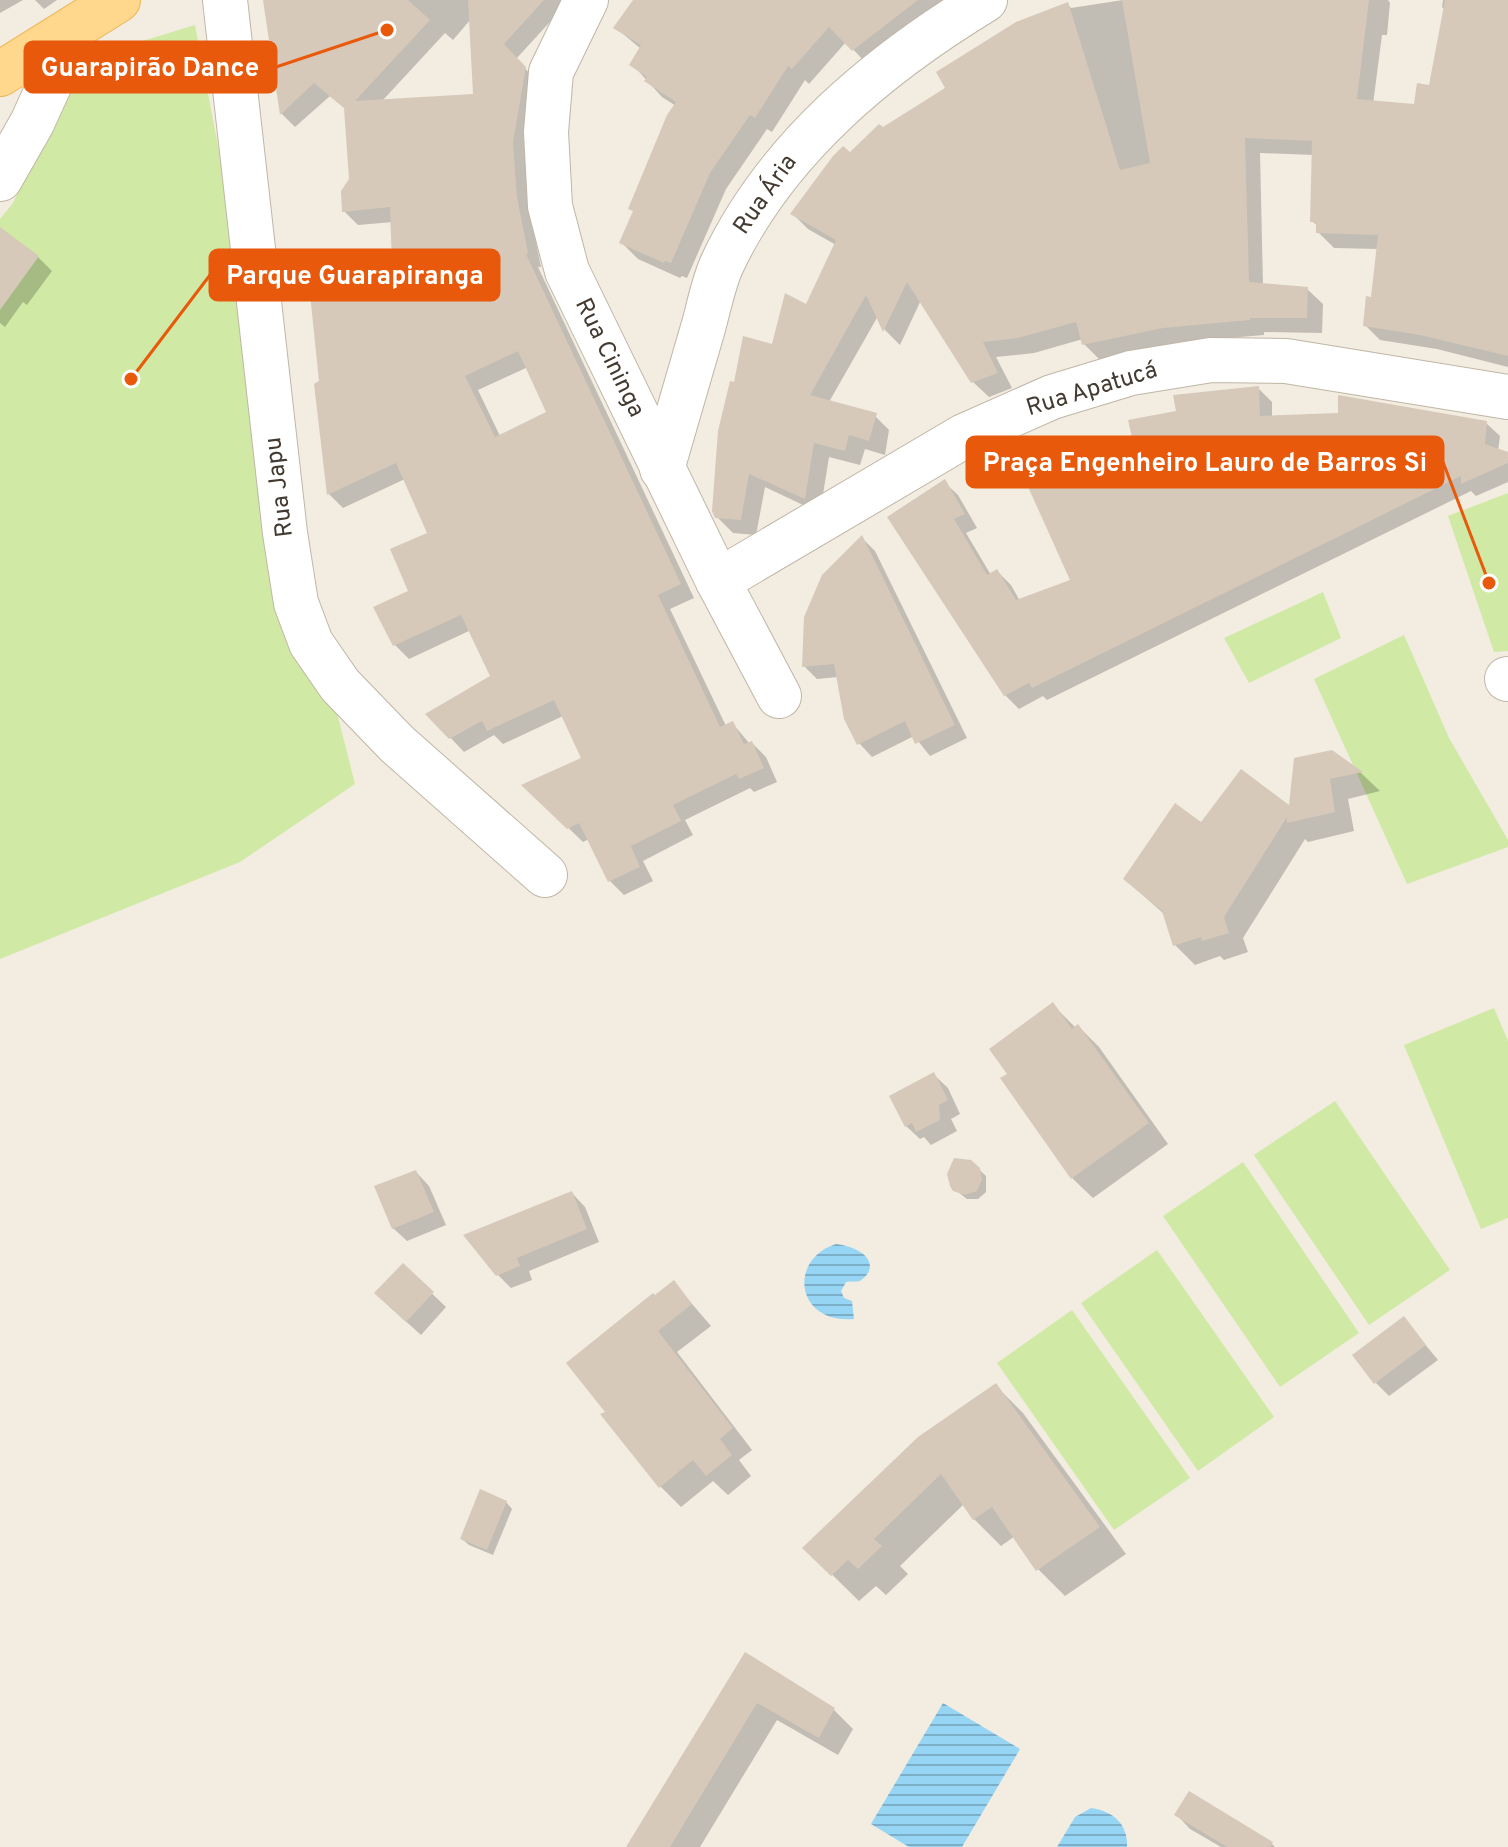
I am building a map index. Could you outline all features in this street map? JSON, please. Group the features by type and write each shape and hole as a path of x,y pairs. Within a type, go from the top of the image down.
{"main road":[{"path":"0,74 118,0"}],"street":[{"name":"Rua Japu","path":"225,0 285,533 296,603 311,643 340,685 397,744 545,875"},
{"name":"Rua Cininga","path":"586,0 551,72 546,132 550,206 567,271 662,469 779,696"},
{"name":"Rua Ária","path":"662,469 721,267 753,205 802,143 859,91 937,29 985,0"},
{"path":"0,179 32,123 75,29"},
{"name":"Rua Apatucá","path":"718,581 964,436 1052,397 1131,373 1211,360 1286,361 1508,397"}],"green space":[{"path":"195,25 293,539 355,784 240,862 0,959 0,219 13,203 51,121 100,54"},
{"path":"1508,493 1508,651 1494,652 1448,516"},
{"path":"1323,592 1341,638 1249,683 1224,638"},
{"path":"1404,635 1449,738 1508,840 1508,847 1407,884 1314,679"},
{"path":"1494,1008 1508,1041 1508,1218 1481,1229 1404,1045"},
{"path":"1335,1101 1450,1270 1369,1325 1254,1155"},
{"path":"1243,1162 1359,1333 1280,1387 1163,1216"},
{"path":"1157,1250 1274,1417 1198,1471 1081,1303"},
{"path":"1072,1310 1190,1478 1114,1530 997,1363"}],"water":[{"path":"836,1244 865,1255 870,1265 863,1279 846,1282 841,1291 844,1298 852,1301 854,1319 834,1318 820,1312 805,1289 805,1276 810,1263"},
{"path":"943,1703 1020,1749 962,1847 909,1847 871,1824"},
{"path":"1091,1808 1106,1812 1118,1820 1125,1832 1127,1847 1057,1847 1075,1817"}],"building":[{"path":"263,0 408,0 430,20 355,101 473,94 468,0 544,0 504,44 526,67 513,142 526,254 681,584 658,595 720,727 733,721 744,744 752,741 764,768 739,779 736,774 673,805 681,821 631,846 640,867 608,882 579,823 567,829 521,785 581,758 554,700 487,731 482,721 449,739 425,714 490,676 461,615 393,646 373,607 408,591 390,549 427,533 396,463 327,495 314,384 319,381 310,294 328,291 326,271 392,265 390,207 342,212 341,191 349,179 344,108 314,83 280,115","holes":["518,351 546,412 495,437 465,376"]},
{"path":"633,0 918,0 852,51 829,27 792,69 788,66 755,118 750,115 710,173 671,263 664,263 619,243 633,211 628,209 667,115 676,102 644,81 647,77 629,65 641,45 613,28"},
{"path":"1122,0 1369,0 1357,99 1414,104 1417,83 1429,85 1445,0 1508,0 1508,356 1420,335 1363,326 1366,296 1371,297 1378,235 1316,233 1316,222 1310,222 1312,141 1245,138 1249,282 1308,287 1307,318 1250,318 1163,328 1082,345 1076,322 1018,338 983,342 998,373 971,383 907,282 883,332 866,295 810,395 877,413 869,441 849,435 845,451 814,443 805,499 749,474 741,520 715,518 712,511 718,431 730,381 734,382 743,336 772,344 785,293 806,304 836,240 790,214 833,156 843,146 850,152 879,124 883,127 945,88 936,72 1016,22 1068,2 1120,170 1150,163"},
{"path":"0,227 39,256 0,310"},
{"path":"1259,386 1260,416 1338,413 1338,395 1487,421 1485,444 1508,452 1508,463 1461,484 1461,476 1032,688 1029,683 1004,696 887,517 945,479 965,514 954,519 987,575 997,569 1016,600 1070,580 1020,469 1062,452 1069,469 1135,451 1128,420 1176,411 1173,395"},
{"path":"862,535 955,725 915,744 905,721 857,745 844,719 834,664 802,667 804,617 822,575"},
{"path":"1332,750 1363,772 1330,779 1335,812 1287,823 1287,817 1224,917 1229,933 1202,941 1201,937 1173,946 1162,911 1123,879 1175,803 1201,822 1241,769 1289,805 1294,758"},
{"path":"1053,1002 1072,1029 1078,1024 1149,1123 1071,1179 1000,1078 1007,1074 989,1049"},
{"path":"934,1072 948,1100 939,1105 940,1120 916,1132 912,1123 905,1127 889,1096"},
{"path":"954,1158 971,1160 980,1168 982,1180 977,1191 965,1195 953,1191 947,1174"},
{"path":"416,1170 434,1212 392,1229 374,1186"},
{"path":"572,1191 587,1229 517,1258 520,1266 496,1276 463,1235"},
{"path":"403,1263 434,1292 406,1322 374,1293"},
{"path":"674,1280 692,1304 658,1331 733,1428 720,1439 732,1455 706,1476 693,1460 659,1488 600,1414 605,1412 566,1363 653,1293 655,1295"},
{"path":"1404,1316 1426,1345 1374,1384 1352,1355"},
{"path":"996,1383 1100,1527 1036,1571 992,1507 973,1520 941,1474 874,1539 882,1546 858,1569 848,1560 831,1576 802,1548 918,1437"},
{"path":"480,1489 507,1501 487,1550 460,1539"},
{"path":"745,1652 835,1708 819,1738 757,1703 670,1847 626,1847"},
{"path":"1189,1791 1273,1842 1270,1847 1227,1847 1174,1815"}],"place":[{"name":"Guarapirão Dance","path":"387,30"},
{"name":"Parque Guarapiranga","path":"131,379"},
{"name":"Praça Engenheiro Lauro de Barros Si","path":"1489,583"}]}
